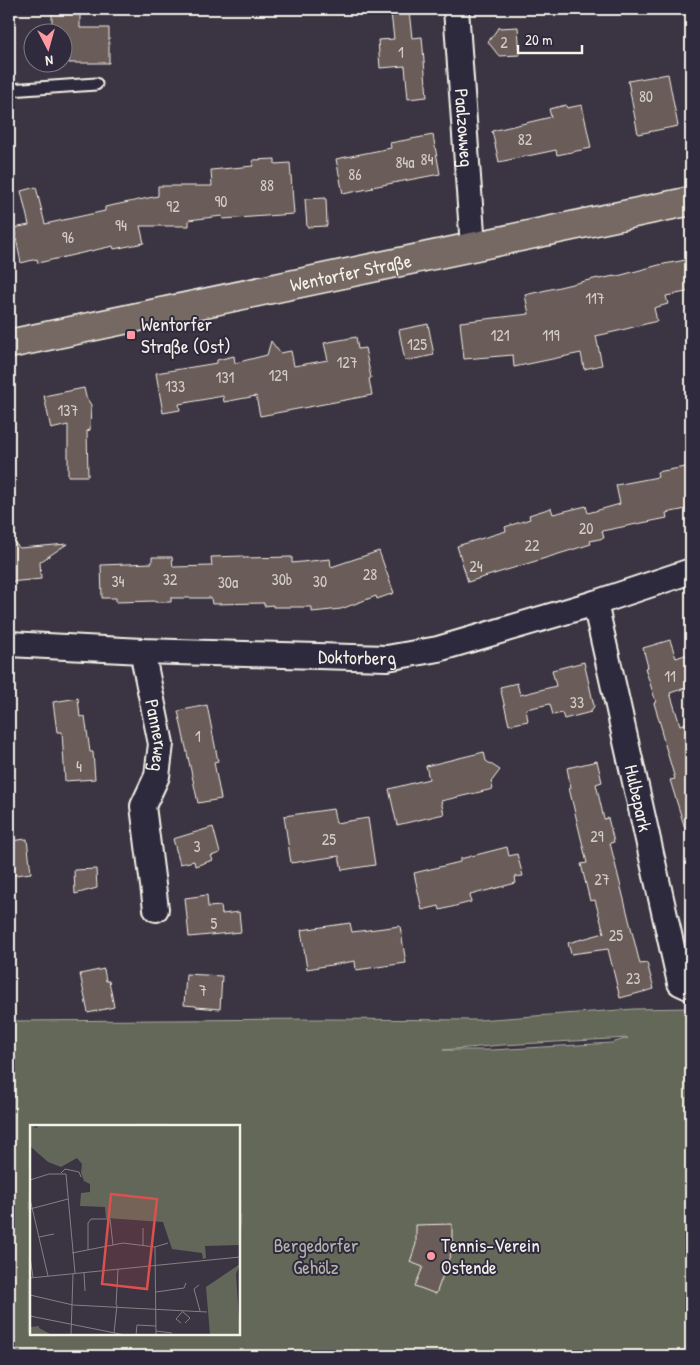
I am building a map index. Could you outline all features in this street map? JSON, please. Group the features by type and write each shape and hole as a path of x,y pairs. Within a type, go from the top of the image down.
{"main road":[{"name":"Wentorfer Straße","path":"9,344 691,201"}],"street":[{"name":"Paalzowweg","path":"456,9 473,247"},
{"name":"Doktorberg","path":"9,644 387,658 438,649 691,571"},
{"name":"Hulbepark","path":"595,602 680,983 691,988"},
{"name":"Pannerweg","path":"142,650 161,744 157,776 143,806 156,910"}],"lane":[{"path":"9,90 96,84"}],"green space":[{"name":"Bergedorfer Gehölz","path":"691,1008 691,1356 9,1356 9,1021 478,1020 634,1009","holes":["628,1038 612,1043 492,1050 443,1050"]}],"building":[{"path":"52,9 80,9 80,28 109,28 109,63 72,63 72,22 52,22"},
{"path":"409,11 412,38 422,37 427,97 408,99 405,66 380,68 378,40 394,39 391,13"},
{"path":"518,27 520,55 499,56 488,42 498,28"},
{"path":"668,74 678,126 638,134 628,81"},
{"path":"566,105 567,108 582,105 591,148 557,155 556,150 499,162 492,131 551,117 549,109"},
{"path":"433,135 440,174 343,194 336,159 391,148 390,143"},
{"path":"275,159 275,164 290,163 294,214 223,219 222,216 189,220 189,226 140,226 144,243 114,249 113,246 38,263 37,259 21,263 14,228 29,225 21,191 36,187 45,224 105,211 105,207 158,196 158,186 212,186 211,170 253,166 253,160"},
{"path":"326,198 327,226 307,227 305,199"},
{"path":"691,259 691,291 666,296 668,304 654,308 657,321 596,336 602,365 584,369 581,353 514,367 513,355 464,359 460,322 529,314 525,295"},
{"path":"428,324 434,355 405,361 399,330"},
{"path":"356,337 358,349 365,348 371,378 369,379 372,395 260,416 256,396 224,402 223,396 179,404 180,410 163,413 156,373 217,363 217,360 234,356 235,363 267,355 271,341 280,353 291,351 294,366 328,360 324,343"},
{"path":"84,388 86,397 91,405 90,430 87,431 88,476 68,476 68,425 51,429 44,396"},
{"path":"691,466 691,508 666,513 667,518 602,531 604,538 590,541 591,544 468,582 457,546 506,531 505,527 530,519 529,515 551,508 553,514 586,506 588,513 620,504 616,485 658,477 657,472"},
{"path":"9,538 20,548 67,544 40,562 41,579 9,582"},
{"path":"379,551 394,593 377,599 376,596 341,609 312,612 312,607 273,607 273,605 264,606 264,603 212,604 211,598 171,598 171,602 116,602 116,598 102,598 101,565 152,563 152,557 172,557 173,567 212,566 211,557 243,556 243,558 292,557 292,563 330,559 331,567"},
{"path":"670,640 676,658 691,653 691,686 670,693 680,725 691,722 691,835 687,835 670,780 675,779 654,703 656,702 645,668 648,667 643,648"},
{"path":"584,662 594,706 591,712 564,719 562,713 553,715 550,704 526,709 528,721 509,725 500,687 517,683 520,695 556,686 552,670"},
{"path":"78,698 80,717 85,716 90,752 93,752 95,779 65,781 62,732 57,732 53,702"},
{"path":"207,705 218,761 214,762 221,799 198,803 178,711"},
{"path":"484,752 486,761 500,770 491,782 493,789 441,801 444,814 397,825 389,789 429,779 426,766"},
{"path":"597,761 602,782 596,784 604,819 608,818 614,842 610,843 640,964 647,963 654,989 620,998 608,949 571,954 568,943 604,933 595,900 590,901 581,864 587,863 569,788 571,788 567,768"},
{"path":"333,809 336,823 368,818 375,865 342,870 339,856 291,863 284,816"},
{"path":"213,827 220,853 211,856 213,860 195,866 194,861 180,864 173,839"},
{"path":"27,839 31,873 9,876 9,841"},
{"path":"507,847 509,856 517,854 523,876 515,877 516,883 470,895 471,902 440,910 439,906 422,910 414,873 460,862 460,859"},
{"path":"96,869 97,888 75,894 74,870"},
{"path":"207,895 208,907 221,906 222,914 239,912 241,932 189,937 185,898"},
{"path":"350,923 352,932 400,926 406,963 356,970 355,961 307,969 301,930"},
{"path":"104,969 106,981 109,981 114,1007 88,1013 80,974"},
{"path":"186,974 222,976 220,1009 184,1005"},
{"name":"Tennis-Verein Ostende","path":"452,1224 452,1250 436,1294 415,1286 423,1267 410,1262 416,1244 416,1225"}],"place":[{"name":"Wentorfer Straße (Ost)","path":"131,335"},
{"name":"Tennis-Verein Ostende","path":"431,1256"}]}
